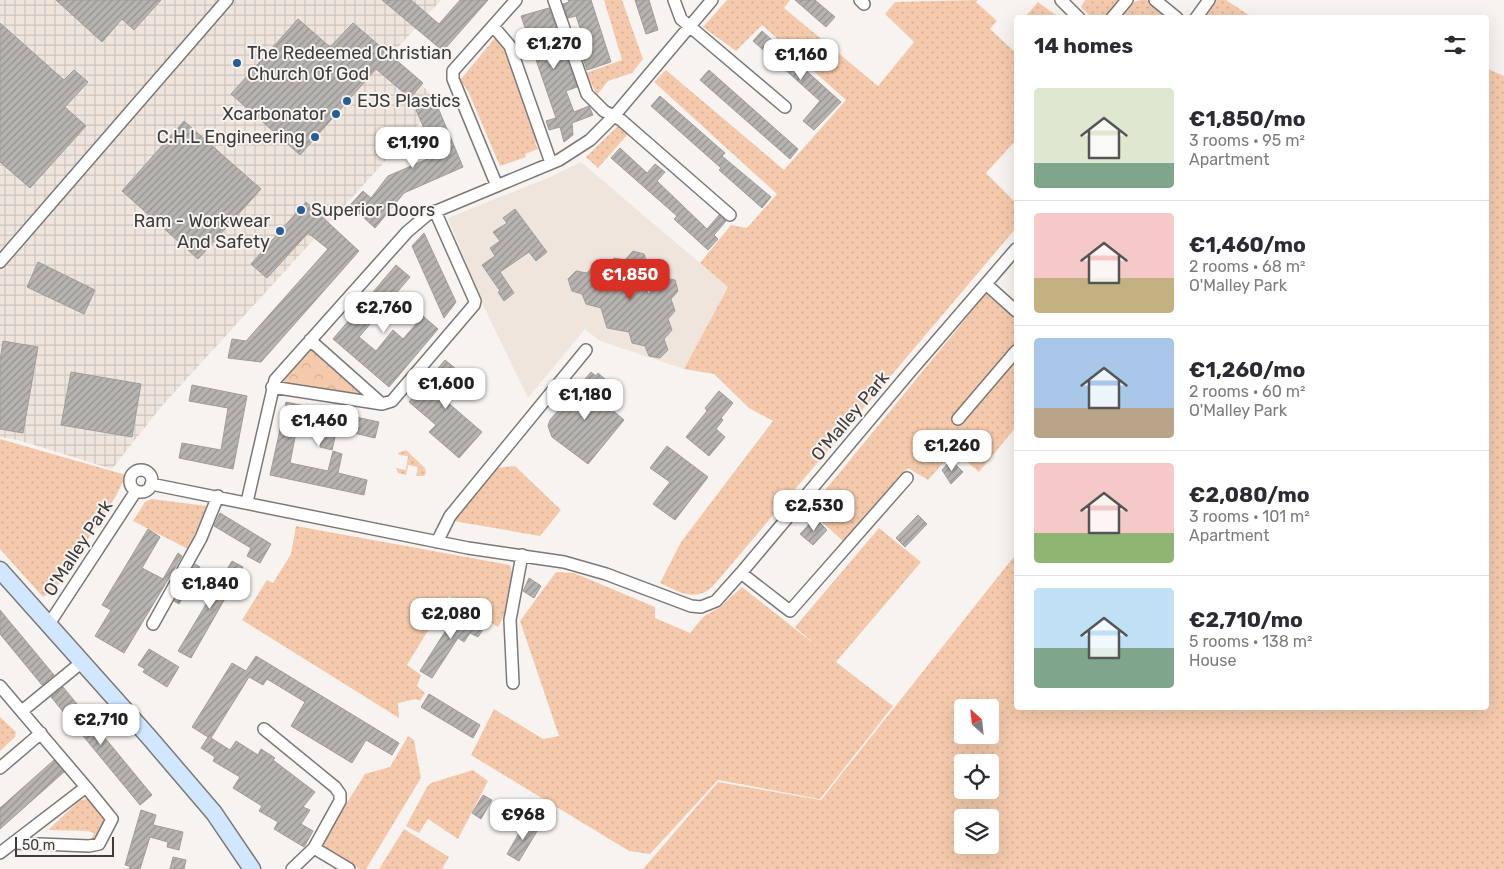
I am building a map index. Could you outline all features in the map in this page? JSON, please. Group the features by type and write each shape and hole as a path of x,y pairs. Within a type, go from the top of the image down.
{"main road":[{"path":"0,570 214,813 252,869"}],"street":[{"path":"0,262 227,0"},
{"path":"497,186 453,78 453,71 457,64 516,0"},
{"path":"554,0 584,87 604,110 614,116 730,215"},
{"path":"674,0 681,19 785,107"},
{"path":"247,502 272,387 280,372 414,224 435,211 551,163 590,140 614,116 712,0"},
{"path":"1061,0 1076,15"},
{"path":"1114,15 1127,0"},
{"path":"1155,0 1173,15"},
{"path":"1198,15 1209,0"},
{"path":"493,26 510,46 551,163"},
{"path":"272,387 382,404 392,401 474,305 475,301 435,211"},
{"name":"O'Malley Park","path":"151,484 218,496 437,542 538,558 606,574 691,606 701,606 716,600 741,573 1014,251"},
{"path":"986,284 1014,309"},
{"path":"310,340 382,404"},
{"path":"437,542 450,516 586,350"},
{"path":"958,419 1014,353"},
{"path":"137,471 148,473 151,478 151,484 145,491 136,491 131,486 130,478 137,471"},
{"path":"741,573 790,611 907,478"},
{"name":"O'Malley Park","path":"49,624 136,491"},
{"path":"153,624 201,538 218,496"},
{"path":"513,683 510,620 522,555"},
{"path":"22,711 82,662"},
{"path":"1,689 41,733 112,819 99,844 89,846 15,843"},
{"path":"264,729 335,787 340,794 340,802 314,848 292,869"},
{"path":"0,768 41,733"},
{"path":"0,853 86,786"},
{"path":"314,848 349,869"}],"shaded area":[{"path":"0,0 441,0 391,55 439,102 161,407 112,469 18,440 0,437"},
{"path":"581,162 728,287 684,369 600,341 585,329 528,398 483,305 448,218 550,177"}],"green space":[{"path":"604,0 622,0 643,59 632,73 608,81 597,95 586,73 622,60"},
{"path":"727,0 790,0 784,8 878,86 914,42 885,14 895,2 978,0 976,2 997,21 990,29 1014,51 1014,142 986,173 1014,201 1014,230 714,585 701,594 694,595 660,583 681,542 773,421 749,408 714,374 684,369 728,287 700,263 731,225 747,228 777,194 654,82 666,70 784,170 846,100 762,25 736,51 703,27"},
{"path":"1085,0 1121,0 1108,15 1089,15 1081,7"},
{"path":"1147,0 1165,15 1124,15 1134,2"},
{"path":"1214,0 1226,0 1249,15 1203,15"},
{"path":"1038,2 1058,15 1027,15"},
{"path":"495,38 500,41 507,52 538,149 525,154 526,157 500,166 468,91 460,80"},
{"path":"1489,69 1504,76 1504,869 643,869 718,782 821,800 1014,557 1014,710 1489,710"},
{"path":"618,126 628,134 598,168 586,157"},
{"path":"986,294 1014,316 1014,429 979,472 954,451 928,480 908,468 844,542 809,510"},
{"path":"312,348 359,391 358,397 286,385 282,378"},
{"path":"0,439 126,475 116,496 56,588 43,597 0,549"},
{"path":"406,450 425,468 426,473 424,476 416,476 418,467 408,465 406,475 398,473 396,468 406,470 408,456 399,455 398,453"},
{"path":"515,466 561,510 540,536 454,521 496,468"},
{"path":"152,499 207,506 188,549 133,521 145,502"},
{"path":"296,526 510,565 512,588 505,613 498,627 449,596 407,665 421,675 417,686 425,693 420,701 416,699 398,703 399,718 242,620 267,580 273,583 291,554"},
{"path":"879,528 921,562 836,662 893,706 820,799 718,780 650,854 629,851 471,755 494,709 543,739 559,736 520,621 556,572 574,573 655,607 655,618 690,633 704,616 719,608 742,587 818,647 795,627"},
{"path":"0,717 16,732 15,737 0,751"},
{"path":"408,736 414,740 421,778 366,869 360,869 321,844 365,774 390,767"},
{"path":"473,770 488,781 458,839 428,819 419,833 406,826 431,783"},
{"path":"88,799 105,819 97,839 90,843 94,833 88,831 48,830 80,800"},
{"path":"404,829 449,857 442,869 379,869"}],"building":[{"path":"56,0 161,0 134,30 122,19 102,42"},
{"path":"382,0 411,0 439,24 460,0 488,0 443,51"},
{"path":"568,0 591,0 611,62 587,70 580,50 587,48 576,16 568,18 563,4 569,2"},
{"path":"635,0 649,0 658,30 646,34"},
{"path":"795,0 815,0 835,17 826,27"},
{"path":"549,8 577,87 566,91 574,112 589,106 593,115 572,123 573,135 564,142 560,127 549,130 546,121 556,118 521,16"},
{"path":"298,19 330,47 353,23 423,83 410,98 376,69 300,155 231,94"},
{"path":"0,23 64,80 74,70 88,82 65,107 86,126 30,188 0,162"},
{"path":"762,31 841,102 814,130 803,121 820,101 753,41"},
{"path":"709,70 798,149 790,159 700,80"},
{"path":"660,96 725,153 722,156 771,197 762,208 719,170 721,168 651,106"},
{"path":"436,103 463,167 404,193 375,228 350,205 363,191 371,198 388,176 432,157 424,137 427,135 416,110"},
{"path":"184,121 261,189 198,259 122,191"},
{"path":"620,148 647,173 655,164 665,172 657,181 707,229 719,215 726,221 714,235 718,239 708,250 674,219 677,216 611,158"},
{"path":"306,202 359,251 261,362 228,358 232,339 246,341 328,249 308,233 267,278 251,264"},
{"path":"515,209 547,252 536,261 529,252 500,272 514,293 504,301 498,292 500,291 482,265 495,256 490,248 500,241 493,232 507,223 503,218"},
{"path":"424,233 456,302 444,318 412,246"},
{"path":"633,251 644,254 648,265 641,272 648,294 664,278 675,280 678,291 671,299 675,311 668,319 672,330 664,339 668,350 660,358 649,356 645,346 632,343 629,332 607,328 601,308 586,304 582,294 572,291 568,279 576,271 587,273 595,264 606,266 614,258 625,260"},
{"path":"38,262 95,290 84,314 27,287"},
{"path":"396,265 410,277 359,337 376,351 393,330 403,339 423,316 438,329 389,387 333,339"},
{"path":"3,341 38,347 23,433 0,429 0,361"},
{"path":"445,360 466,377 446,401 482,432 459,458 429,432 436,425 409,402"},
{"path":"71,372 141,384 132,437 61,425"},
{"path":"591,372 596,376 598,373 606,380 594,394 624,420 588,464 552,437 548,426 550,420"},
{"path":"192,385 247,396 233,469 179,458 182,443 221,450 228,408 189,401"},
{"path":"719,391 733,403 721,418 723,420 716,429 725,437 709,456 686,437 707,411 705,408"},
{"path":"286,402 379,422 375,438 337,429 332,450 320,447 324,429 298,422 290,463 328,471 333,451 342,454 338,473 367,480 364,495 270,475"},
{"path":"667,446 708,477 675,520 653,504 670,482 650,468"},
{"path":"951,460 963,472 951,484 942,470"},
{"path":"220,513 271,544 260,563 247,556 251,548 214,526"},
{"path":"918,515 927,524 905,547 896,538"},
{"path":"815,518 827,530 813,545 800,534"},
{"path":"148,529 160,537 142,568 163,579 178,553 182,556 124,653 95,636 111,610 102,605"},
{"path":"232,561 243,567 191,658 178,651"},
{"path":"195,564 200,567 179,604 174,601"},
{"path":"529,578 541,586 534,598 523,591"},
{"path":"460,608 472,616 470,619 484,628 478,637 470,633 464,642 458,638 432,678 420,671"},
{"path":"0,610 54,675 42,685 0,634"},
{"path":"149,649 179,667 167,687 143,672 145,669 138,665"},
{"path":"256,656 399,743 392,755 366,740 352,763 291,726 305,702 267,679 263,685 249,677 211,738 230,750 236,741 258,755 261,749 275,758 273,760 315,792 303,807 310,810 301,824 313,831 304,847 274,829 278,822 259,811 262,806 233,788 240,777 213,761 215,757 201,748 208,737 192,727 232,663 246,671"},
{"path":"63,687 152,795 140,805 51,697"},
{"path":"429,694 480,725 473,738 421,707"},
{"path":"54,760 64,772 0,829 0,808"},
{"path":"483,795 492,800 481,819 472,813"},
{"path":"141,810 156,815 153,825 183,832 179,850 167,847 168,842 150,837 140,869 129,869 130,866 125,865"},
{"path":"526,821 539,828 519,861 507,854"},
{"path":"173,857 186,860 184,869 170,869"}],"place":[{"name":"The Redeemed Christian Church Of God","path":"237,63"},
{"name":"EJS Plastics","path":"347,101"},
{"name":"Xcarbonator","path":"336,114"},
{"name":"C.H.L Engineering","path":"315,137"},
{"name":"Superior Doors","path":"301,210"},
{"name":"Ram - Workwear And Safety","path":"280,231"}]}
